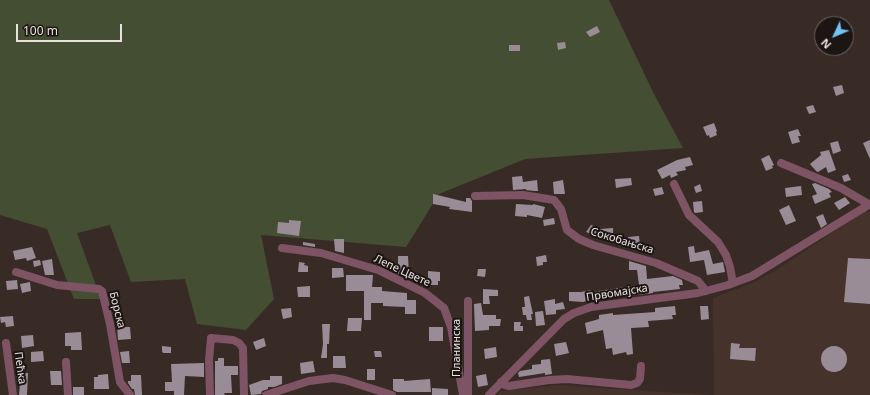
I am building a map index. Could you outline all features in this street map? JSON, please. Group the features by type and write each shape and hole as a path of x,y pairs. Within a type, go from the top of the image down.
{"street":[{"path":"781,163 841,188 870,204"},
{"path":"674,184 689,216 714,238 722,248 730,267 733,283"},
{"name":"Сокобањска","path":"475,196 523,195 554,200 561,209 566,230 579,239 593,245 656,263 698,281 706,291"},
{"name":"Првомајска","path":"489,395 564,319 574,313 591,307 706,291 733,283 752,276 777,262 870,204"},
{"name":"Лепе Цвете","path":"282,248 321,253 378,270 425,293 444,308 451,327 463,395"},
{"name":"Борска","path":"16,272 57,285 99,289 102,291 110,324 120,382 130,395"},
{"name":"Планинска","path":"468,301 468,395"},
{"path":"210,395 209,360 211,338 233,340 239,343 243,348 244,395"},
{"name":"Пећка","path":"6,343 13,395"},
{"path":"66,362 68,395"},
{"path":"501,382 509,386 567,379 631,385 637,383 640,379 641,366"},
{"path":"266,395 309,381 332,378 345,380 392,395"}],"shaded area":[{"path":"864,211 870,213 870,395 714,395 713,298 755,282 780,268"},
{"path":"558,385 708,395 497,395 501,391"}],"green space":[{"path":"0,0 609,0 654,94 683,148 525,159 439,194 406,247 261,235 274,299 246,330 197,324 185,279 131,282 110,225 77,233 101,299 74,299 47,229 0,215"}],"building":[{"path":"597,26 600,32 590,37 586,32"},
{"path":"565,42 566,48 558,50 557,43"},
{"path":"509,45 520,45 520,51 509,51"},
{"path":"842,85 844,93 836,96 833,87"},
{"path":"813,105 816,112 809,114 806,107"},
{"path":"714,123 717,135 710,138 709,135 707,136 703,127"},
{"path":"798,129 801,136 798,136 800,142 792,144 788,132"},
{"path":"870,140 870,159 863,143"},
{"path":"838,141 841,151 833,154 830,143"},
{"path":"829,150 836,170 828,173 826,167 818,172 816,171 810,164 821,155 820,152"},
{"path":"769,155 774,165 772,166 773,168 766,171 761,159"},
{"path":"690,157 693,165 685,167 686,170 676,172 678,175 671,178 670,175 662,179 657,170 677,160"},
{"path":"848,174 851,180 844,182 842,176"},
{"path":"522,176 523,182 537,180 538,191 526,189 513,190 512,177"},
{"path":"631,178 632,185 616,188 615,179"},
{"path":"563,180 565,194 554,194 553,182"},
{"path":"815,183 829,189 832,192 829,193 831,197 815,204 812,196 817,194 812,184"},
{"path":"700,184 702,191 696,193 694,187"},
{"path":"801,186 802,195 786,197 785,188"},
{"path":"662,187 664,194 655,196 653,189"},
{"path":"433,194 466,202 466,198 470,198 472,201 472,212 449,209 450,207 433,204"},
{"path":"845,197 850,203 839,210 834,203"},
{"path":"702,201 703,212 695,213 693,202"},
{"path":"516,204 533,204 545,207 542,218 527,215 527,217 515,216"},
{"path":"789,205 796,221 786,225 779,210"},
{"path":"823,214 827,224 821,228 816,217"},
{"path":"554,218 555,224 544,226 543,220"},
{"path":"289,220 301,221 299,236 277,233 278,222 289,223"},
{"path":"591,225 601,229 613,228 613,236 600,237 586,232"},
{"path":"639,236 640,247 629,248 628,237"},
{"path":"334,239 344,239 344,253 335,251"},
{"path":"303,242 315,244 315,247 303,245"},
{"path":"694,246 695,253 709,250 713,264 723,262 725,272 707,275 704,260 690,262 688,247"},
{"path":"32,247 36,258 27,261 26,258 15,260 13,251"},
{"path":"546,255 547,262 543,262 543,265 537,266 536,257"},
{"path":"398,256 408,256 409,274 398,274"},
{"path":"848,258 870,259 870,304 844,302"},
{"path":"52,259 54,275 45,275 42,261"},
{"path":"40,260 41,265 34,267 33,261"},
{"path":"629,261 646,266 647,279 673,276 682,280 683,285 679,285 680,289 653,293 599,300 598,298 583,302 569,301 569,292 591,290 592,292 639,285 637,270 629,270"},
{"path":"299,262 305,263 304,265 308,266 308,272 298,272"},
{"path":"332,268 343,268 344,277 332,278"},
{"path":"478,269 486,269 485,277 477,276"},
{"path":"428,271 440,272 440,281 438,281 438,285 428,285"},
{"path":"346,275 373,275 372,287 382,287 382,291 407,293 407,300 416,300 416,314 405,314 405,307 383,306 383,303 371,303 371,320 364,320 364,291 346,291"},
{"path":"17,280 18,289 7,290 6,281"},
{"path":"30,282 31,291 22,293 20,284"},
{"path":"310,286 310,297 298,297 297,287"},
{"path":"483,289 498,290 498,296 489,296 490,304 483,304"},
{"path":"529,296 533,314 531,314 532,320 527,320 526,315 523,315 522,307 525,307 524,297"},
{"path":"555,299 555,304 563,302 565,309 556,310 556,314 546,315 544,301"},
{"path":"481,303 483,315 496,315 496,319 501,319 500,326 489,326 489,330 475,331 474,304"},
{"path":"675,306 676,315 672,315 673,319 648,321 649,327 631,328 633,354 627,355 626,352 613,355 612,348 606,349 603,330 587,334 585,323 599,319 599,315 613,313 613,315 655,312 655,308"},
{"path":"700,306 708,306 709,319 701,320"},
{"path":"291,308 292,317 283,319 281,309"},
{"path":"543,311 545,325 536,326 535,312"},
{"path":"13,316 14,326 6,327 5,322 1,323 0,317"},
{"path":"348,318 362,318 361,331 347,331"},
{"path":"514,322 521,322 520,326 523,326 523,331 514,331"},
{"path":"322,324 330,324 329,344 327,344 327,358 321,358 323,344"},
{"path":"117,325 130,327 131,339 118,340"},
{"path":"429,327 443,327 443,341 429,341"},
{"path":"81,332 82,350 71,350 71,346 65,346 65,333"},
{"path":"33,335 34,346 22,348 21,336"},
{"path":"264,338 266,346 256,350 253,342"},
{"path":"566,342 569,353 556,356 554,344"},
{"path":"731,343 740,344 739,348 756,348 755,361 730,359"},
{"path":"162,346 171,347 171,353 163,353"},
{"path":"834,346 843,350 847,359 843,368 834,372 825,368 821,359 825,350"},
{"path":"496,347 497,357 485,359 484,349"},
{"path":"43,351 44,361 31,362 31,352"},
{"path":"129,351 130,363 122,363 120,352"},
{"path":"374,351 381,351 382,357 375,357"},
{"path":"333,356 345,356 346,368 333,368"},
{"path":"218,358 224,358 224,366 238,366 238,375 231,375 232,393 215,395 215,361 218,361"},
{"path":"550,359 552,374 545,375 545,373 519,377 518,373 520,371 532,369 532,365 541,364 541,360"},
{"path":"313,361 315,372 301,374 300,363"},
{"path":"204,363 204,377 185,376 184,395 174,395 174,391 165,391 165,382 172,382 171,364"},
{"path":"367,369 375,369 375,380 367,380"},
{"path":"50,371 61,371 62,385 51,385"},
{"path":"16,373 28,373 27,395 19,395 20,384 17,384"},
{"path":"108,374 109,389 94,389 94,377"},
{"path":"486,374 488,385 478,387 476,376"},
{"path":"131,375 141,375 142,395 135,395 134,389 132,389 128,383 128,381 131,381"},
{"path":"270,376 282,376 282,384 274,387 268,387 268,389 262,391 261,394 251,395 249,385 263,380 270,380"},
{"path":"393,379 404,379 404,381 430,379 431,392 397,392 393,390"},
{"path":"73,387 84,387 84,395 73,395"},
{"path":"432,388 448,389 448,395 432,395"}]}
